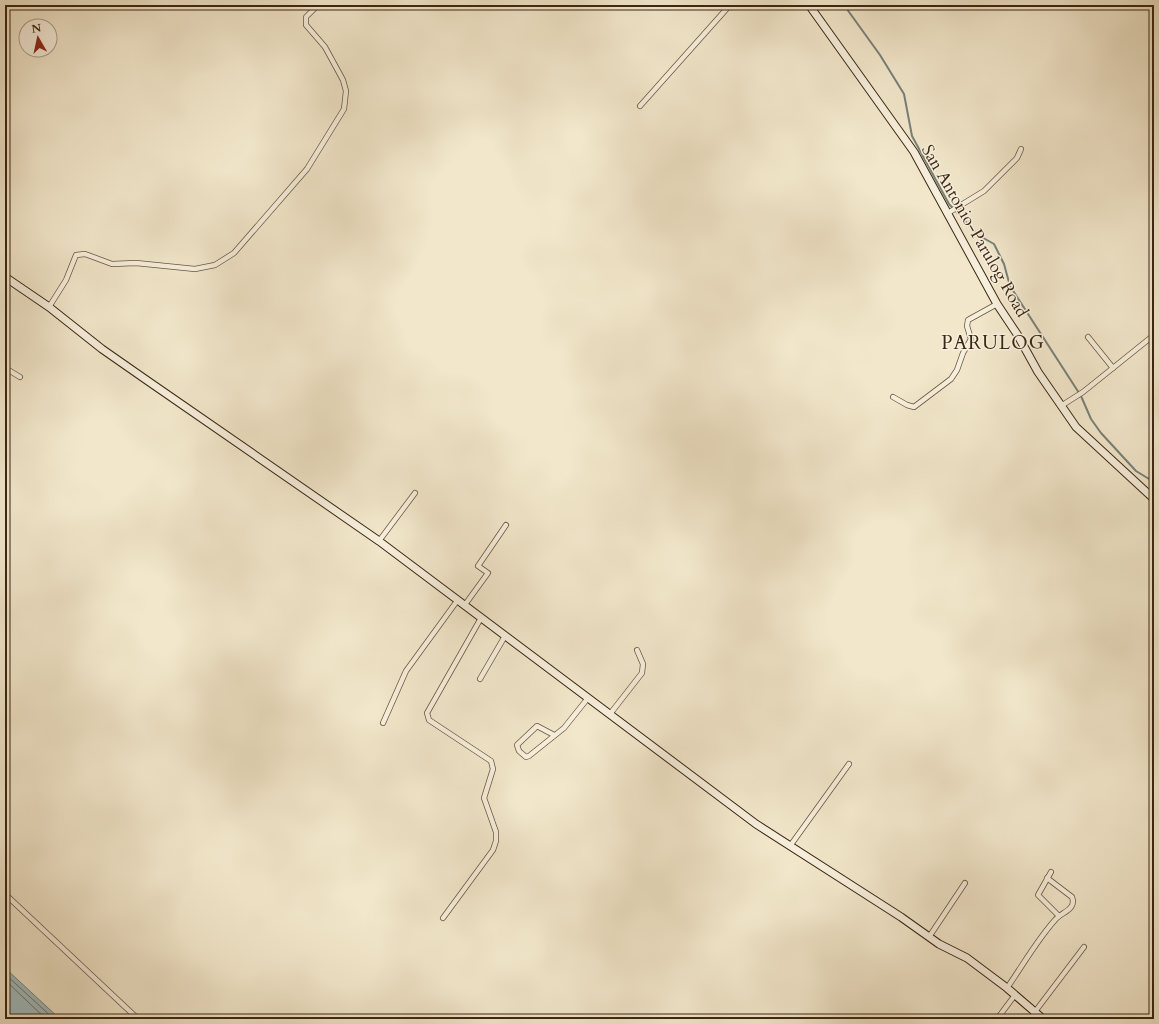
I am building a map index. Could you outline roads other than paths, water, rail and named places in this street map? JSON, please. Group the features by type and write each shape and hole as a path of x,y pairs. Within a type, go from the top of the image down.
{"street":[{"path":"49,307 66,280 76,255 85,254 112,264 136,263 195,269 215,265 234,253 307,169 344,109 346,90 343,80 324,47 306,25 306,17 318,5"},
{"path":"640,106 730,5"},
{"name":"San Antonio-Parulog Road","path":"809,5 914,152 949,212 997,304 1017,334 1038,372 1061,406 1076,427 1154,499"},
{"path":"949,212 984,191 1018,158 1022,149"},
{"path":"5,277 49,307 145,380 379,541 756,824 929,937 967,958 1007,988 1034,1013 1043,1019"},
{"path":"893,397 907,405 914,407 951,379 957,370 963,352 971,339 967,326 968,320 997,304"},
{"path":"1061,406 1077,397 1154,335"},
{"path":"1088,337 1113,368"},
{"path":"5,368 20,377"},
{"path":"379,541 415,493"},
{"path":"464,606 488,573 478,566 506,525"},
{"path":"383,723 406,671 457,601"},
{"path":"443,918 493,850 496,841 494,826 484,798 494,769 491,761 429,720 427,713 481,618"},
{"path":"480,679 506,636"},
{"path":"610,714 642,673 643,664 637,650"},
{"path":"554,735 537,726 517,745 517,748 526,757 529,756 564,728 588,698"},
{"path":"790,846 849,764"},
{"path":"1051,872 1038,895 1059,916"},
{"path":"1007,988 1059,916 1069,910 1073,900 1047,878"},
{"path":"929,937 965,883"},
{"path":"5,894 138,1019"},
{"path":"1034,1013 1084,947"},
{"path":"997,1019 1015,995"}],"water":[{"path":"5,968 60,1019 14,1019 5,1009"}],"waterway":[{"path":"844,5 880,55 904,94 912,136 949,204 978,235 994,244 1004,264 1010,286 1081,396 1091,419 1101,433 1136,471 1154,482"}],"district":[{"name":"PARULOG","path":"993,343"}]}
